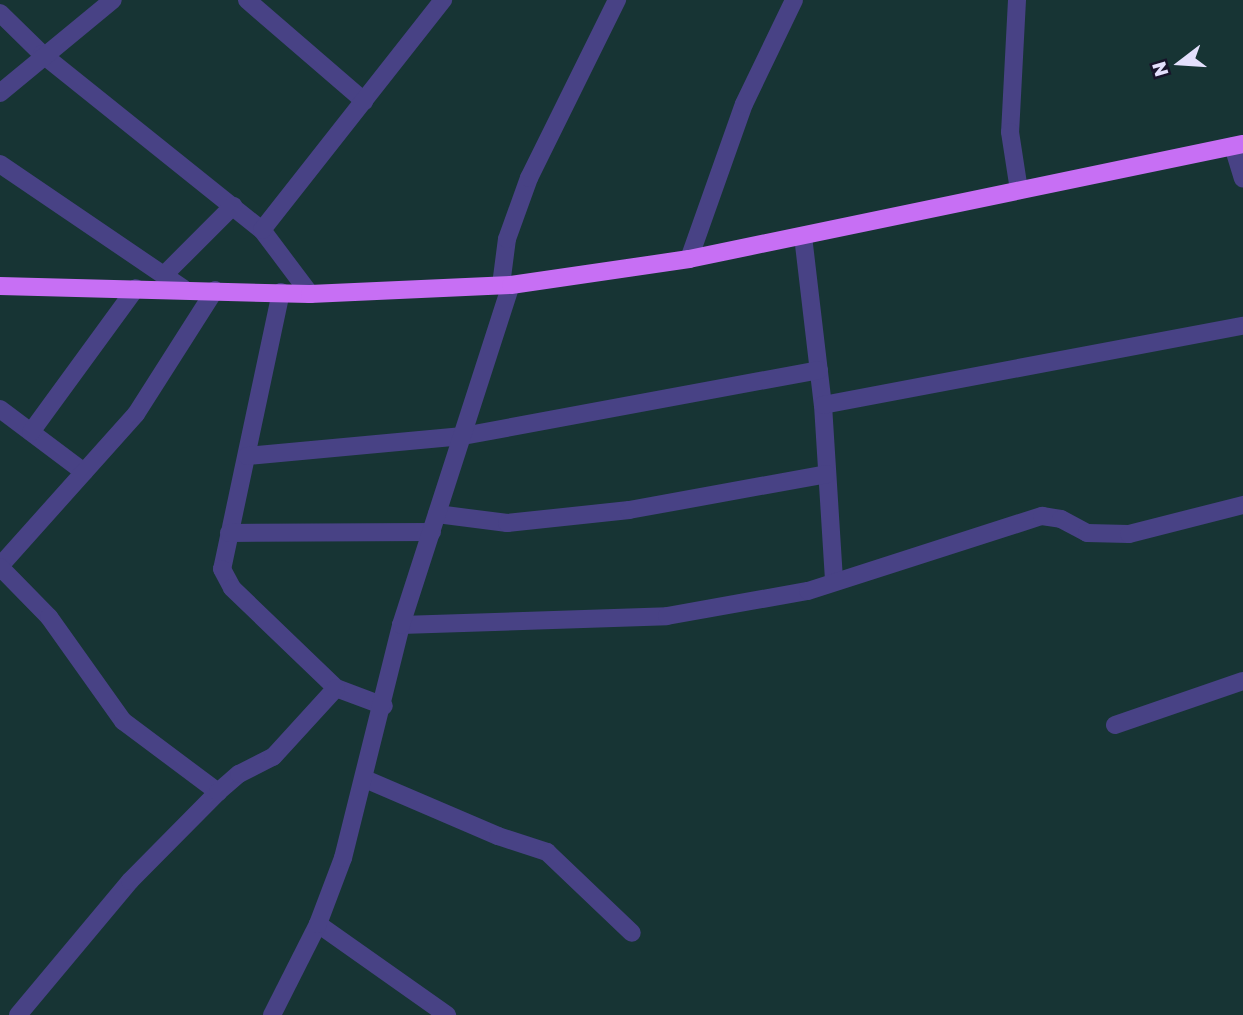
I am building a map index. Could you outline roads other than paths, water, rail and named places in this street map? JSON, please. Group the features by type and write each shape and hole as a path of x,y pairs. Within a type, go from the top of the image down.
{"main road":[{"path":"0,286 310,294 506,285 688,259 1238,145"}],"street":[{"path":"0,93 42,54 113,0"},
{"path":"247,0 364,102"},
{"path":"262,230 443,0"},
{"path":"272,1015 318,924 365,779 401,625 463,436 506,285 507,239 528,178 617,0"},
{"path":"688,259 744,104 794,0"},
{"path":"1017,0 1010,132 1019,190"},
{"path":"0,13 42,54 262,230 310,294"},
{"path":"1238,145 1243,178"},
{"path":"0,164 184,289"},
{"path":"164,275 233,206"},
{"path":"803,236 823,405 834,582"},
{"path":"31,432 136,288"},
{"path":"215,290 136,414 0,567 49,617 123,721 218,792"},
{"path":"281,292 222,569 232,587 336,688 384,706"},
{"path":"823,405 1243,326"},
{"path":"247,456 463,436 819,370"},
{"path":"0,409 84,472"},
{"path":"229,533 434,523 507,523 615,512 827,474"},
{"path":"401,625 667,616 834,582 1042,516 1061,519 1087,533 1129,534 1243,505"},
{"path":"1115,725 1243,681"},
{"path":"18,1015 130,881 218,792 239,774 273,757 336,688"},
{"path":"365,779 498,836 547,852 632,933"},
{"path":"318,924 447,1015"}]}
